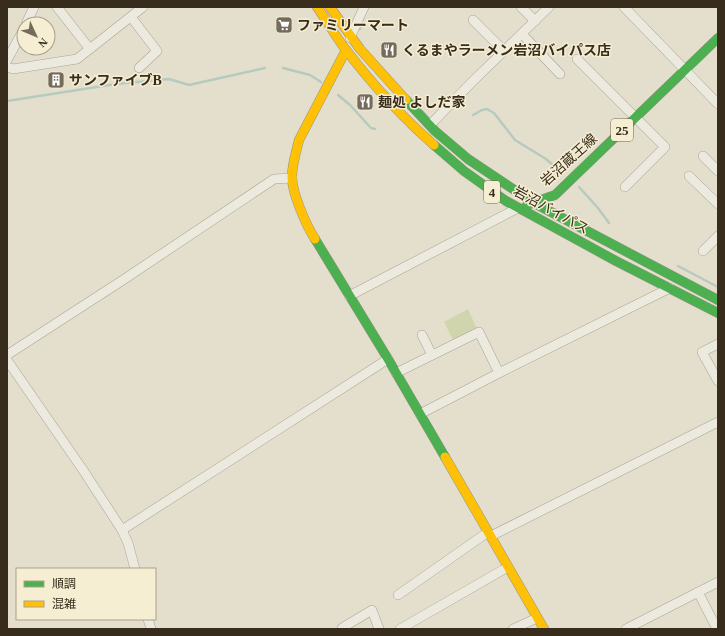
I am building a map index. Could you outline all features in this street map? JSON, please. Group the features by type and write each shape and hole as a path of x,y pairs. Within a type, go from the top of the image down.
{"main road":[{"name":"岩沼バイパス","path":"318,7 346,50 393,106 420,133 464,171 518,208 596,251 718,313"},
{"name":"岩沼バイパス","path":"330,7 350,36 397,91 430,125 468,159 534,203 718,300"},
{"name":"岩沼蔵王線","path":"518,208 555,195 718,38"},
{"path":"346,50 299,140 295,154 292,178 298,203 313,236 388,359 544,629"}],"street":[{"path":"57,7 89,48"},
{"path":"7,67 13,69 77,59 89,48 143,7"},
{"path":"346,50 350,36 364,7"},
{"path":"521,7 535,21"},
{"path":"430,125 549,7"},
{"path":"624,7 718,104"},
{"path":"131,17 157,51 139,68"},
{"path":"473,20 504,51"},
{"path":"522,34 560,74"},
{"path":"7,60 16,43"},
{"path":"577,58 665,147 624,187"},
{"path":"703,156 718,171"},
{"path":"689,176 718,204"},
{"path":"7,355 274,179 292,178"},
{"path":"349,296 518,208"},
{"path":"703,251 718,236"},
{"path":"420,414 670,288"},
{"path":"396,373 479,332 499,373"},
{"path":"422,335 432,355"},
{"path":"718,344 702,352 718,381"},
{"path":"122,530 388,359"},
{"path":"7,360 83,470 122,530 128,543 135,568"},
{"path":"398,595 489,534 718,422"},
{"path":"400,629 508,567"},
{"path":"626,629 718,582"},
{"path":"698,592 717,629"},
{"path":"342,628 372,610 379,629"},
{"path":"513,629 537,618"}],"green space":[{"path":"468,309 477,329 454,342 444,322"}],"waterway":[{"path":"360,29 362,20"},
{"path":"7,101 116,84 169,79 189,85 265,68"},
{"path":"283,68 310,75 321,82"},
{"path":"338,95 350,105 371,128 375,129"},
{"path":"473,115 487,109 494,113 515,140 546,159 561,172"},
{"path":"579,187 609,223"},
{"path":"678,266 718,287"}],"traffic: fast":[{"path":"527,205 555,195 718,38"},
{"path":"406,100 435,131 468,159 534,203 718,300"},
{"path":"434,145 464,171 506,201 616,261 718,313"},
{"path":"315,239 388,359 445,457"}],"traffic: slow":[{"path":"317,7 342,45 367,76 399,112 434,145"},
{"path":"330,7 360,49 406,100"},
{"path":"315,239 304,217 294,191 292,177 293,163 299,140 346,50"},
{"path":"445,457 544,629"}],"place":[{"name":"ファミリーマート","path":"284,25"},
{"name":"くるまやラーメン岩沼バイパス店","path":"389,50"},
{"name":"サンファイブB","path":"56,80"},
{"name":"麺処 よしだ家","path":"365,102"}]}
